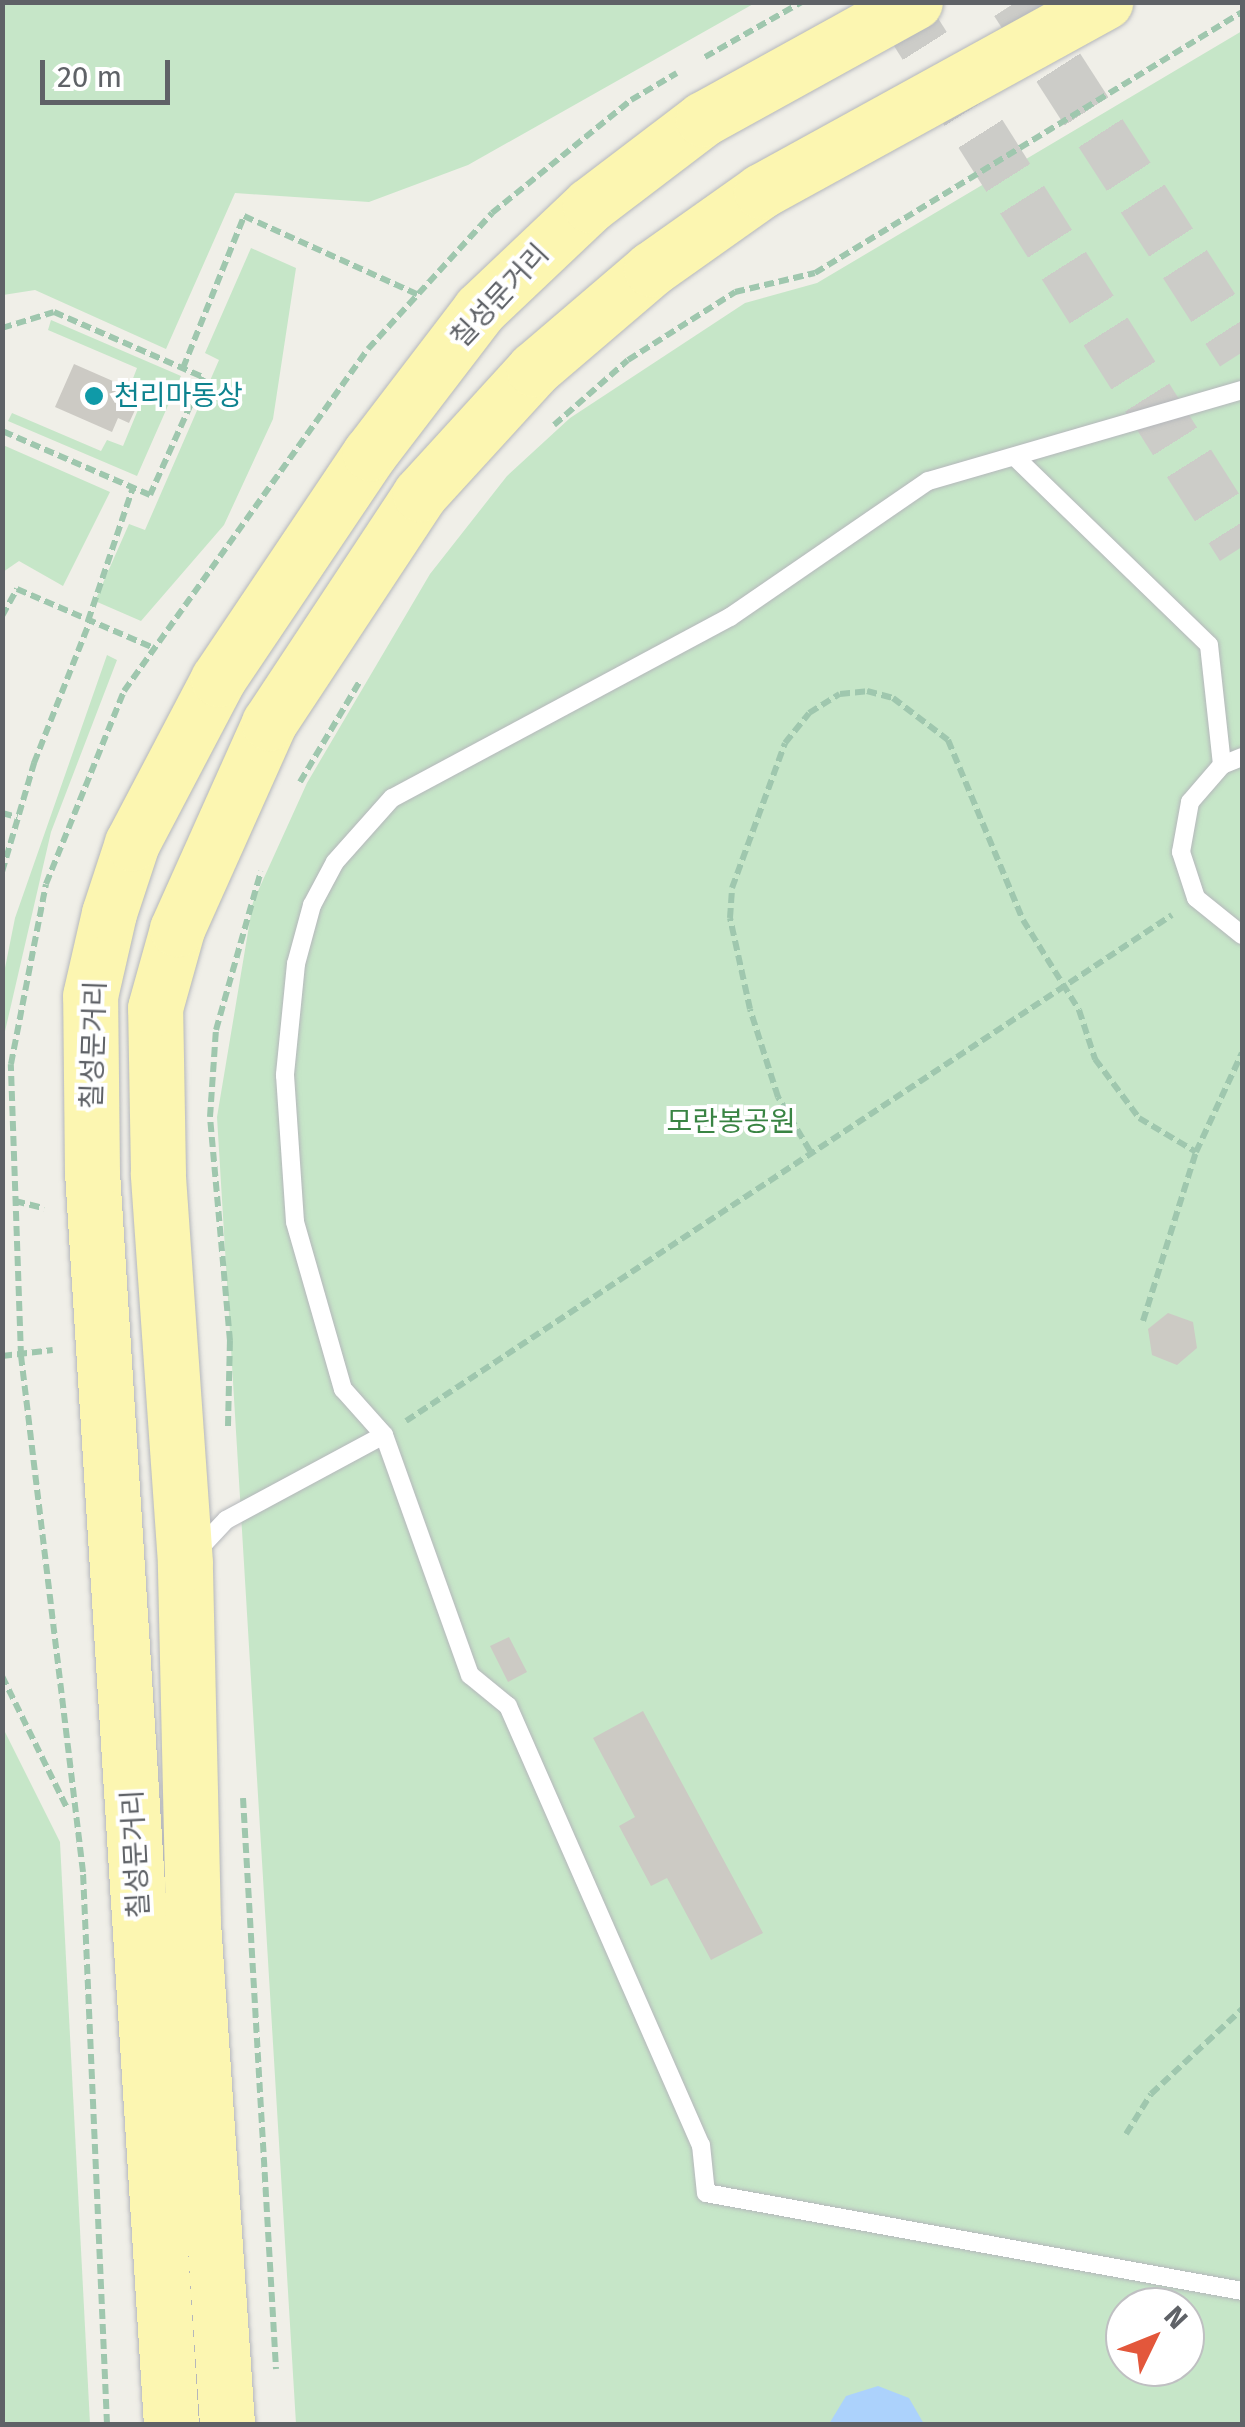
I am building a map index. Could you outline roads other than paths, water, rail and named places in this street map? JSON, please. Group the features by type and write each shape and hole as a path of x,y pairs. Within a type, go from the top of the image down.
{"main road":[{"name":"칠성문거리","path":"171,2424 92,1173 90,996 109,914 132,843 218,679 370,453 480,309 590,205 703,118 915,2"},
{"path":"185,1563 158,1173 155,1008 202,863 269,722 420,494 549,357 761,190 1105,2"},
{"name":"칠성문거리","path":"185,1563 193,1923 227,2424"}],"lane":[{"path":"1242,390 928,482 730,617 458,757 392,798 335,862 296,964 285,1076 296,1222 342,1389 384,1435 470,1675 508,1706 701,2145 706,2194 1242,2290"},
{"path":"1015,457 1209,645 1222,764"},
{"path":"1242,757 1222,764 1190,802 1180,852 1196,898 1242,935"},
{"path":"185,1563 226,1520 384,1435"}],"water":[{"path":"878,2386 909,2398 924,2424 829,2424 846,2396"}],"tunnel":[{"path":"897,2 1242,547"},
{"path":"1016,2 1242,353"}],"place":[{"name":"천리마동상","path":"94,396"}],"park label":[{"name":"모란봉공원","path":"731,1122"}]}
